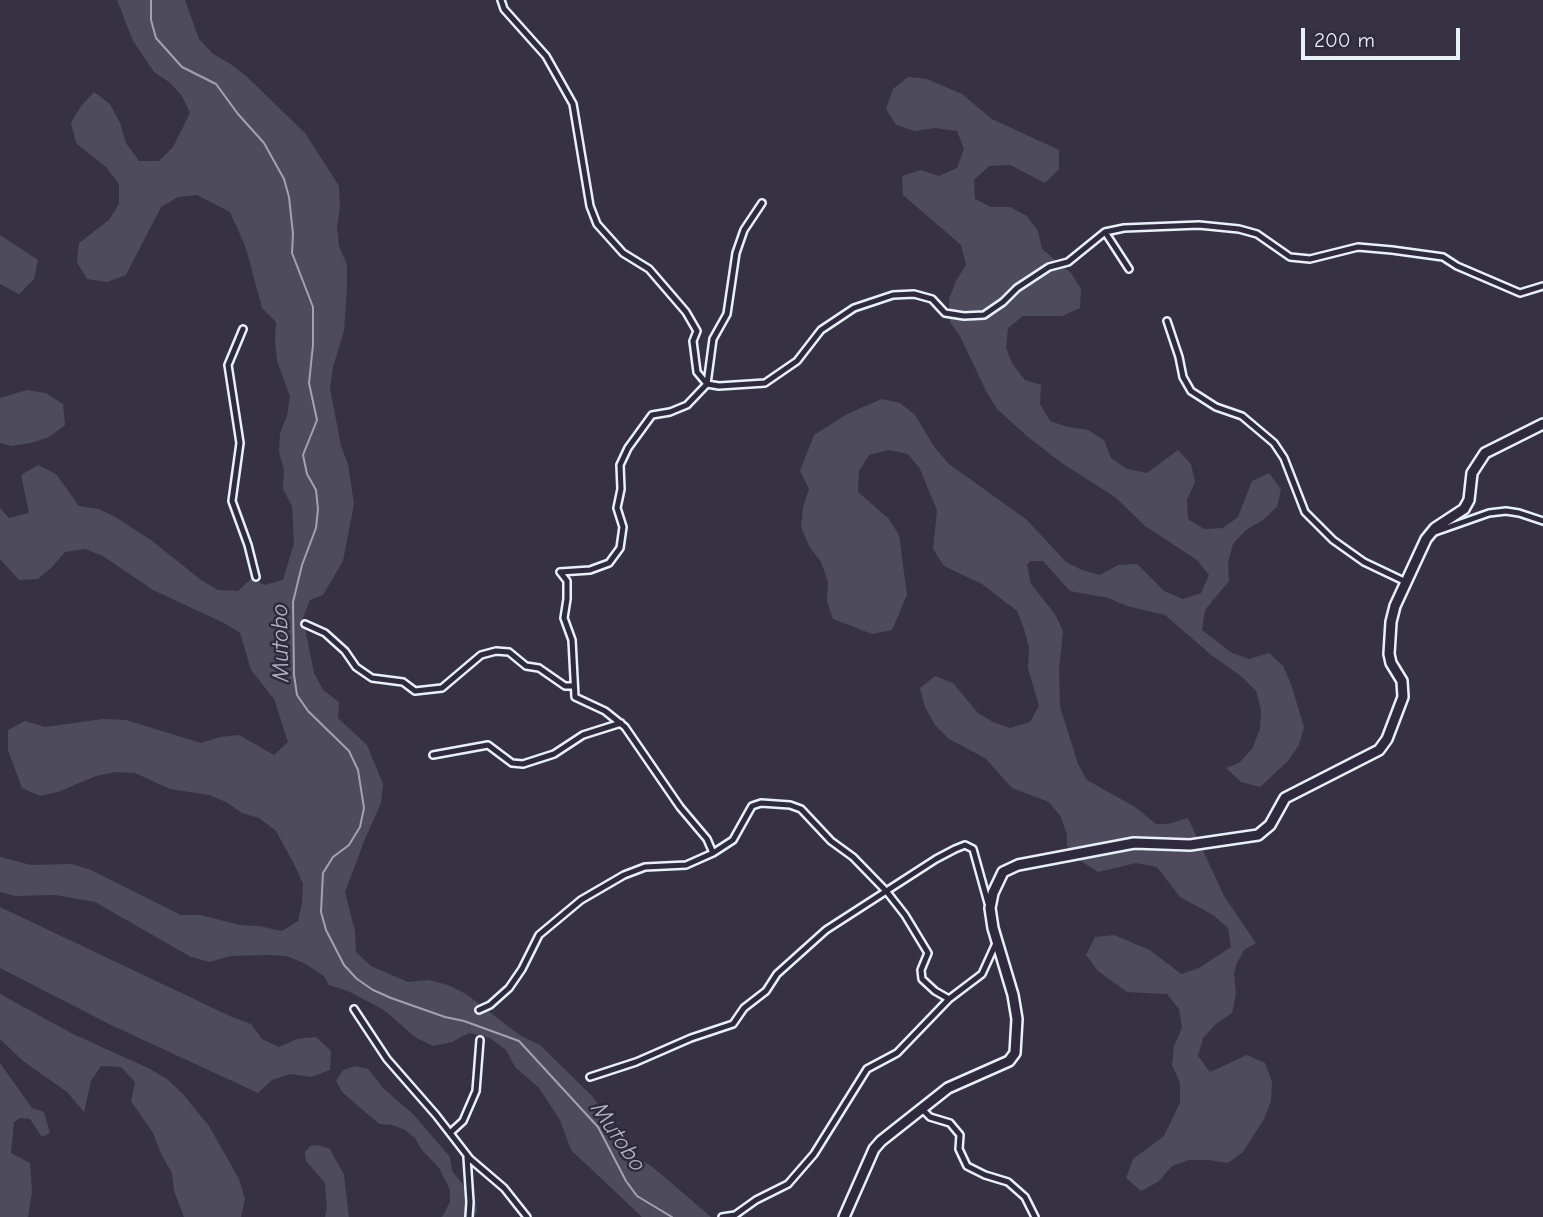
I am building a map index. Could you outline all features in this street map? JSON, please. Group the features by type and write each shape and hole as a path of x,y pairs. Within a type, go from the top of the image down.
{"main road":[{"path":"844,1217 877,1145 948,1088 1009,1061 1015,1053 1017,1019 1013,995 996,941 990,908 997,880 1009,868 1134,843 1190,845 1258,835 1270,825 1285,798 1379,750 1387,739 1403,697 1402,681 1391,663 1390,637 1395,606 1429,534 1464,509 1469,500 1472,473 1485,453 1543,424"}],"street":[{"path":"501,0 504,9 546,56 573,104 590,206 597,224 623,253 649,269 686,312 696,331 693,341 697,372 707,384 719,386 765,383 797,361 821,330 855,308 893,295 914,294 932,299 945,313 984,315 1017,288 1049,267 1068,262 1105,232 1142,226 1199,225 1239,229 1257,234 1290,257 1310,258 1358,247 1443,257 1457,266 1520,293 1543,286"},
{"path":"713,853 707,839 674,799 642,749 621,723 605,711 577,700 573,694 575,667 572,640 564,618 568,599 567,581 560,572 590,570 609,563 620,548 622,527 617,508 621,489 620,465 628,448 652,415 687,405 707,384 713,339 727,314 736,253 744,230 762,203"},
{"path":"1105,232 1129,269"},
{"path":"1167,321 1179,357 1182,377 1191,391 1216,407 1242,416 1274,443 1284,458 1306,512 1333,540 1364,562 1406,582"},
{"path":"243,330 228,365 240,443 232,501 256,577"},
{"path":"1429,534 1475,518 1506,511 1543,521"},
{"path":"305,624 325,633 345,651 356,667 372,678 403,682 415,691 442,688 481,655 496,651 509,652 526,666 539,668 565,686 573,686"},
{"path":"433,755 447,755 488,745 512,763 523,764 554,754 583,735 621,723"},
{"path":"479,1010 490,1005 509,988 539,935 581,900 624,875 645,867 686,865 713,853 733,840 752,806 761,803 790,805 806,812 831,841 853,857 887,892 905,915 928,953 921,970 922,979 949,999"},
{"path":"590,1077 733,1024 744,1009 766,991 777,974 826,930 945,854 965,845 973,849 990,908"},
{"path":"722,1217 735,1215 756,1200 788,1184 814,1154 867,1069 897,1053 949,999 985,970 996,941"},
{"path":"354,1009 387,1059 451,1132 467,1156 504,1188 527,1217"},
{"path":"451,1132 463,1121 475,1091 480,1040"},
{"path":"922,1109 930,1117 950,1123 960,1135 959,1149 967,1166 1007,1182 1025,1198 1035,1217"},
{"path":"467,1156 469,1217"}],"shaded area":[{"path":"117,0 185,0 199,39 213,54 245,75 305,133 339,186 337,227 339,246 347,265 347,287 344,331 330,388 341,446 348,464 354,504 343,561 323,595 310,600 303,618 314,673 323,690 339,702 338,718 367,745 383,784 381,803 345,892 355,931 356,952 371,966 408,982 428,980 448,985 466,994 521,1036 540,1045 594,1098 625,1148 655,1169 711,1217 642,1217 571,1150 560,1120 539,1088 515,1067 506,1050 490,1038 469,1033 452,1042 433,1046 415,1037 384,1010 348,991 329,985 324,976 304,963 286,956 230,956 210,962 191,957 95,902 55,895 15,896 0,892 0,857 31,865 72,864 91,870 181,915 200,915 240,925 282,931 298,921 302,903 303,884 295,866 276,831 259,818 242,813 209,795 170,789 135,773 116,772 96,776 58,792 40,796 22,788 8,750 8,730 25,721 45,727 103,719 126,720 201,743 239,735 274,755 288,742 274,699 251,670 240,633 153,590 103,556 85,549 65,552 38,579 19,580 0,559 0,508 9,518 29,513 21,475 38,465 56,474 79,506 99,509 117,518 218,590 238,591 252,578 264,585 283,580 294,543 292,506 283,489 284,470 279,452 280,433 287,416 290,396 277,361 276,322 262,308 246,248 230,212 197,195 178,197 161,207 126,275 107,282 87,279 77,262 79,243 109,220 119,204 119,184 106,167 76,143 71,123 81,106 94,92 110,104 126,143 139,161 159,161 173,147 190,113 182,96 169,82 154,72 133,41"},
{"path":"908,77 927,79 962,94 992,119 1059,150 1059,169 1045,183 1010,165 989,166 974,180 975,199 991,207 1010,207 1027,216 1038,231 1042,249 1071,273 1081,289 1080,308 1062,316 1023,316 1008,328 1006,348 1013,365 1025,380 1041,385 1040,404 1050,421 1088,430 1104,440 1111,458 1127,469 1147,473 1178,450 1191,464 1195,482 1187,500 1188,519 1204,529 1223,528 1238,517 1252,481 1269,473 1281,489 1277,507 1246,530 1233,544 1228,563 1229,581 1205,610 1202,630 1232,653 1249,659 1269,653 1283,666 1291,684 1304,727 1299,745 1288,761 1260,787 1241,782 1226,768 1239,763 1252,749 1260,729 1261,710 1256,691 1242,677 1210,654 1165,615 1127,606 1108,598 1070,591 1043,561 1030,561 1027,565 1031,584 1055,614 1063,631 1059,669 1060,707 1078,764 1087,780 1135,807 1156,824 1168,824 1188,818 1224,896 1256,943 1244,950 1236,965 1236,994 1232,1013 1216,1024 1203,1038 1198,1056 1210,1072 1247,1055 1265,1063 1272,1082 1271,1101 1264,1119 1243,1152 1228,1163 1189,1160 1172,1166 1158,1182 1141,1191 1126,1178 1133,1159 1164,1136 1180,1103 1180,1083 1172,1065 1174,1046 1182,1028 1179,1009 1167,994 1127,992 1098,971 1086,955 1095,937 1114,935 1150,950 1181,974 1199,968 1231,947 1228,928 1213,915 1180,897 1157,867 1136,863 1098,872 1081,861 1067,846 1067,835 1061,817 1049,802 1012,788 985,758 949,739 935,725 925,707 920,688 935,676 953,683 978,713 1010,728 1030,722 1039,706 1028,668 1029,648 1017,611 982,584 944,566 933,549 937,510 920,469 908,454 889,450 869,455 859,471 858,492 889,519 899,535 907,595 892,630 872,634 833,619 827,601 828,582 821,562 809,546 801,527 803,507 809,489 800,471 814,435 847,414 882,399 900,403 915,415 935,448 949,464 1027,520 1066,562 1100,575 1118,565 1137,564 1164,591 1183,599 1201,593 1209,575 1197,560 1145,526 1115,497 1063,464 1028,437 997,409 986,391 960,336 950,322 949,299 966,265 961,245 903,195 902,176 921,170 939,176 957,168 964,149 957,131 935,128 915,131 896,125 886,109 893,89"},
{"path":"0,235 38,260 34,279 19,294 0,284"},
{"path":"27,390 46,393 63,404 65,425 49,437 31,443 11,446 0,443 0,398"},
{"path":"0,907 251,1024 262,1039 279,1047 297,1039 316,1037 331,1051 330,1070 311,1077 290,1074 272,1080 258,1093 111,1025 0,968"},
{"path":"0,994 73,1034 167,1079 209,1126 239,1179 245,1199 241,1217 184,1217 174,1191 172,1173 153,1133 131,1101 135,1082 121,1067 101,1066 91,1081 84,1112 67,1092 23,1061 0,1039"},
{"path":"0,1063 32,1108 44,1112 50,1133 42,1137 30,1119 20,1118 14,1122 11,1153 30,1163 32,1192 28,1217 0,1217"},
{"path":"355,1066 368,1069 384,1089 413,1114 450,1157 452,1171 475,1199 477,1211 474,1217 442,1217 450,1202 450,1190 439,1168 421,1149 415,1138 405,1130 379,1124 342,1092 336,1081 343,1070"},
{"path":"318,1145 330,1149 344,1175 349,1217 325,1217 325,1183 306,1161 305,1152 310,1146"}],"waterway":[{"name":"Mutobo","path":"151,0 151,20 156,38 182,67 216,84 264,143 284,179 289,197 292,253 313,307 309,383 317,420 303,455 307,474 316,490 318,509 316,528 302,565 293,602 294,675 297,695 308,711 349,751 358,770 364,808 360,827 349,845 333,857 323,873 321,912 326,930 344,965 357,979 373,990 519,1041 598,1127 626,1181 637,1196 672,1217"}]}
